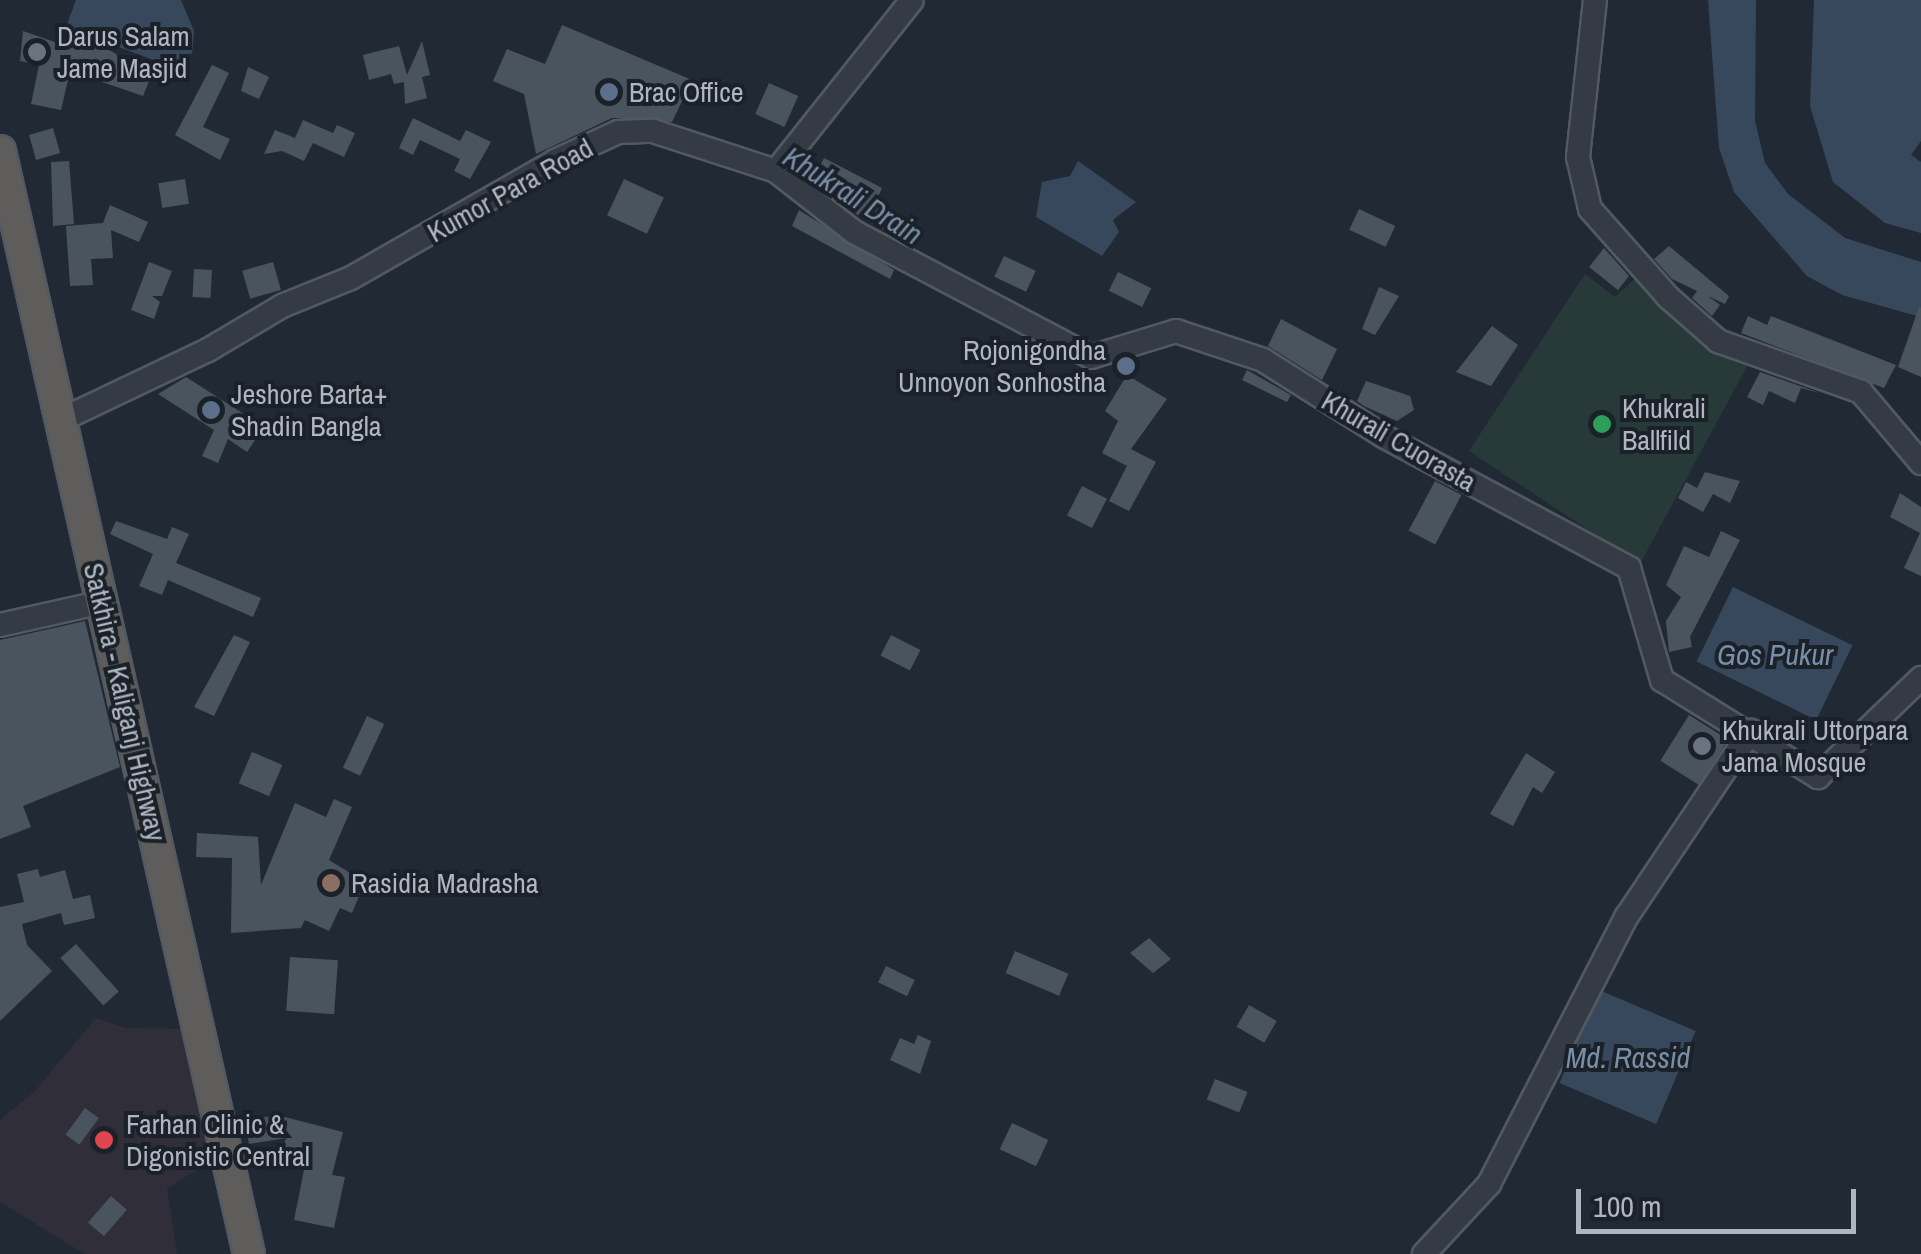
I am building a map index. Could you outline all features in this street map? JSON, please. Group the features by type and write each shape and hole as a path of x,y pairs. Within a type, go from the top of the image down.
{"highway":[{"name":"Satkhira - Kaliganj Highway","path":"0,151 249,1254"}],"street":[{"path":"776,171 912,0"},
{"path":"1595,0 1578,157 1590,209 1668,297 1718,341 1861,392 1921,464"},
{"name":"Kumor Para Road","path":"62,420 208,350 282,306 352,278 554,161 618,132 653,130 776,171"},
{"name":"Khurali Cuorasta","path":"776,171 854,232 1092,357 1176,331 1263,360 1384,437 1629,568 1662,680 1818,777 1921,678"},
{"path":"0,625 103,602"},
{"path":"1424,1254 1489,1184 1627,916 1751,732"}],"shaded area":[{"name":"Khukrali Ballfild","path":"1585,274 1615,297 1639,275 1750,361 1640,564 1469,451"},
{"name":"Farhan Clinic & Digonistic Central","path":"96,1018 126,1028 184,1029 213,1159 167,1189 177,1254 85,1254 0,1202 0,1120 35,1091"}],"water":[{"path":"76,0 181,0 194,31 192,53 172,67 66,27"},
{"path":"1708,0 1756,0 1755,121 1765,163 1788,194 1845,238 1921,262 1921,317 1842,295 1807,276 1734,192 1719,148"},
{"path":"1814,0 1921,0 1921,141 1911,155 1921,162 1921,233 1885,223 1833,182 1810,106"},
{"path":"1078,161 1136,202 1113,220 1119,232 1102,256 1036,217 1042,182 1070,176"},
{"name":"Gos Pukur","path":"1733,587 1853,645 1816,720 1697,662"},
{"name":"Md. Rassid","path":"1599,990 1696,1031 1656,1124 1560,1083"}],"building":[{"name":"Brac Office","path":"562,25 692,80 672,122 612,118 536,154 524,94 493,81 507,49 545,64"},
{"path":"23,31 69,47 75,35 113,52 150,79 143,96 70,71 61,110 31,104 39,65 20,61"},
{"path":"422,41 430,75 422,77 427,98 405,104 404,82 394,84 391,74 369,80 363,55 399,46 407,75"},
{"path":"212,65 229,73 203,127 230,139 220,160 175,135"},
{"path":"248,67 269,77 259,99 241,91"},
{"path":"769,83 798,96 784,127 755,114"},
{"path":"413,118 460,141 466,130 491,142 470,179 454,171 460,159 420,140 413,155 399,148"},
{"path":"303,120 333,133 337,125 355,133 344,157 313,143 304,161 282,151 264,154 275,130 295,138"},
{"path":"53,128 60,153 36,160 29,135"},
{"path":"824,158 882,188 876,201 893,209 883,230 851,211 858,197 815,176"},
{"path":"69,161 74,224 53,226 51,162"},
{"path":"185,179 189,204 162,208 158,183"},
{"path":"624,179 664,198 647,234 607,215"},
{"path":"110,205 148,222 139,242 111,230 113,258 91,259 93,285 70,286 66,226 103,223"},
{"path":"1359,209 1395,226 1386,247 1349,230"},
{"path":"799,210 894,270 890,279 792,226"},
{"path":"1669,246 1729,296 1725,304 1708,296 1720,305 1712,316 1692,298 1697,291 1672,279 1654,259"},
{"path":"1604,248 1629,276 1618,290 1589,267"},
{"path":"1004,256 1036,271 1026,292 994,277"},
{"path":"149,262 172,271 162,296 152,296 160,302 154,319 131,310"},
{"path":"273,262 281,290 250,299 242,271"},
{"path":"194,269 212,270 211,298 193,297"},
{"path":"1118,272 1151,288 1142,307 1109,291"},
{"path":"1379,287 1399,296 1375,335 1362,329"},
{"path":"1921,308 1921,377 1898,367"},
{"path":"1748,316 1767,325 1771,316 1896,365 1884,388 1741,333"},
{"path":"1281,319 1337,349 1322,380 1268,346"},
{"path":"1492,326 1518,345 1491,386 1456,372"},
{"path":"1247,370 1291,395 1287,402 1242,380"},
{"path":"1760,372 1820,393 1801,388 1795,403 1769,391 1763,405 1747,397"},
{"path":"1127,375 1167,399 1131,449 1156,462 1129,511 1109,501 1127,466 1102,453 1118,421 1105,411"},
{"name":"Jeshore Barta+ Shadin Bangla","path":"186,377 264,427 247,452 228,439 218,463 202,456 214,430 158,394"},
{"path":"1366,381 1410,396 1414,410 1397,421 1364,406 1357,401"},
{"path":"1705,472 1740,481 1730,503 1713,494 1703,512 1678,498 1686,482 1697,488"},
{"path":"1435,481 1461,495 1435,545 1409,530"},
{"path":"1082,486 1107,499 1092,528 1067,515"},
{"path":"1900,493 1921,507 1921,576 1904,568 1920,533 1890,517"},
{"path":"116,521 167,539 172,527 189,534 176,563 261,598 253,617 168,580 162,595 139,586 153,554 110,534"},
{"path":"1721,531 1740,540 1690,637 1692,647 1669,652 1666,621 1681,597 1666,585 1684,546 1709,557"},
{"path":"85,621 120,767 23,806 31,827 0,839 0,640"},
{"path":"234,635 250,642 214,716 194,707"},
{"path":"891,635 920,650 910,670 881,655"},
{"name":"Khukrali Uttorpara Jama Mosque","path":"1689,715 1728,739 1699,785 1660,761"},
{"path":"367,716 384,724 360,776 343,768"},
{"path":"252,752 282,765 269,796 239,783"},
{"path":"1526,753 1555,772 1542,793 1533,787 1513,826 1490,814"},
{"path":"334,799 352,807 329,860 365,882 352,913 340,908 329,931 305,920 301,928 231,933 232,858 196,857 197,833 258,837 261,885 295,803 326,817"},
{"path":"38,869 40,877 65,870 73,899 90,895 95,918 64,925 61,913 22,924 27,945 52,971 0,1021 0,907 24,902 17,874"},
{"path":"1149,938 1171,959 1153,973 1130,953"},
{"path":"76,944 119,992 103,1006 60,958"},
{"path":"1015,951 1068,974 1059,996 1006,973"},
{"path":"290,957 338,960 334,1014 286,1011"},
{"path":"886,966 915,980 907,996 878,982"},
{"path":"1249,1005 1277,1021 1264,1043 1236,1027"},
{"path":"918,1035 931,1041 920,1074 890,1060 900,1038 914,1044"},
{"path":"1215,1079 1247,1092 1239,1113 1207,1099"},
{"path":"85,1108 99,1118 79,1145 66,1135"},
{"path":"277,1115 343,1132 332,1175 345,1177 334,1228 294,1220 305,1165 280,1159 286,1138 249,1144 245,1121"},
{"path":"1012,1123 1048,1140 1036,1166 1000,1149"},
{"path":"111,1196 127,1210 104,1236 88,1222"}],"place":[{"name":"Darus Salam Jame Masjid","path":"37,52"},
{"name":"Brac Office","path":"609,92"},
{"name":"Rojonigondha Unnoyon Sonhostha","path":"1126,366"},
{"name":"Jeshore Barta+ Shadin Bangla","path":"211,410"},
{"name":"Khukrali Ballfild","path":"1602,424"},
{"name":"Khukrali Uttorpara Jama Mosque","path":"1702,746"},
{"name":"Rasidia Madrasha","path":"331,883"},
{"name":"Farhan Clinic & Digonistic Central","path":"104,1140"}],"water label":[{"name":"Khukrali Drain","path":"853,195"}]}
